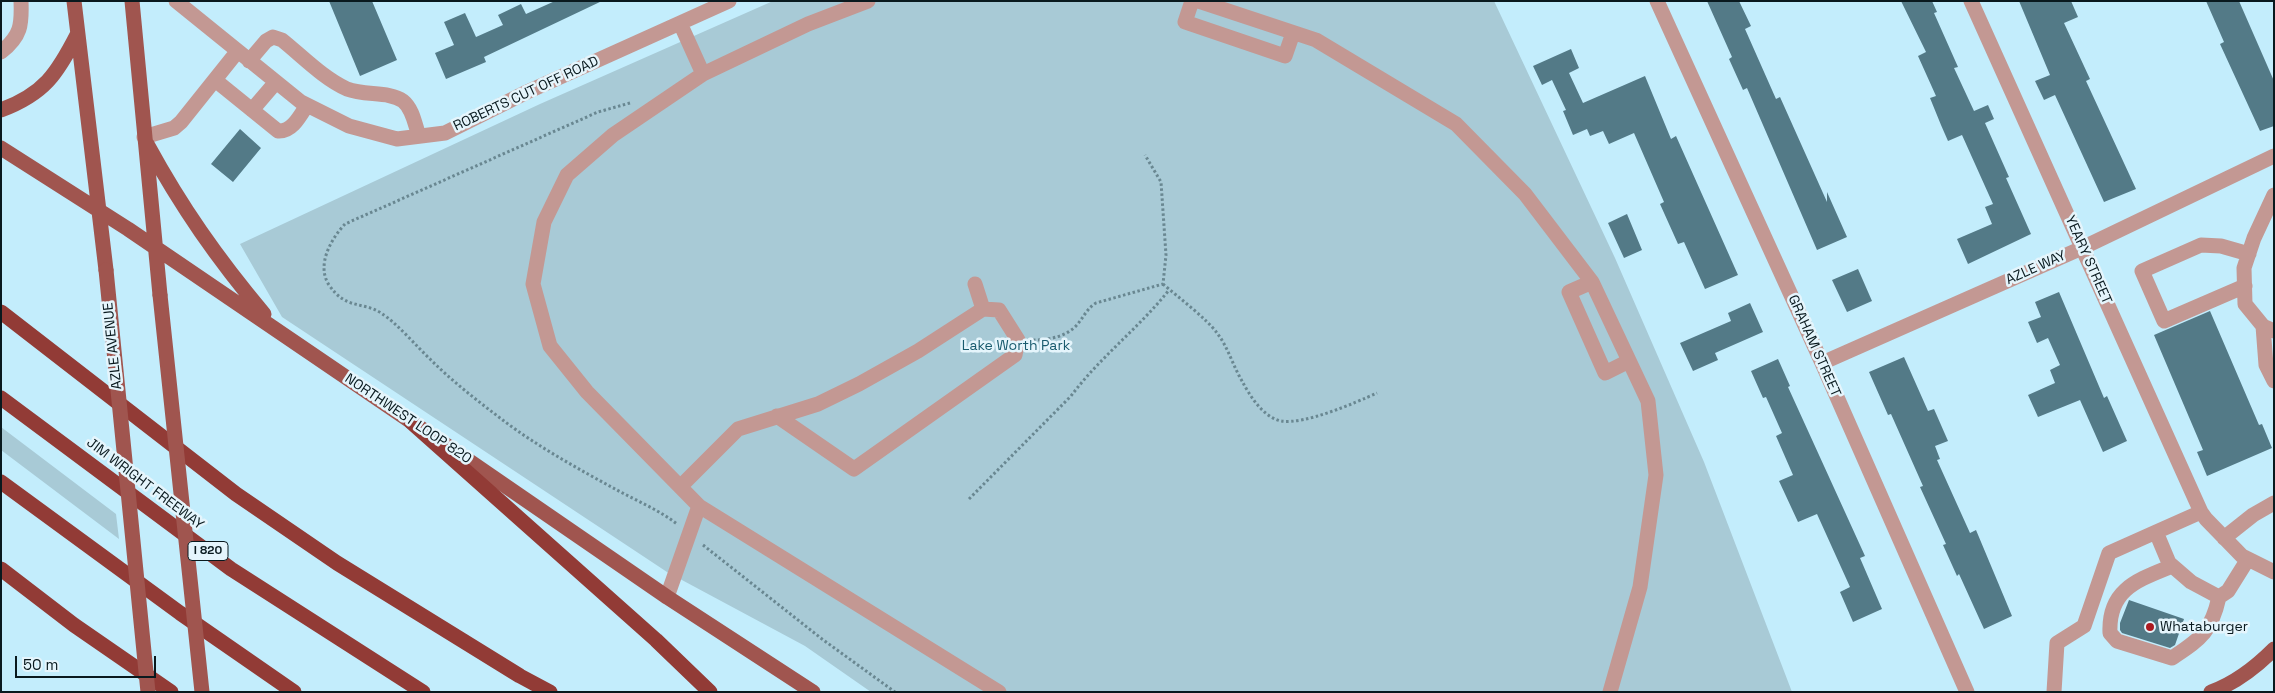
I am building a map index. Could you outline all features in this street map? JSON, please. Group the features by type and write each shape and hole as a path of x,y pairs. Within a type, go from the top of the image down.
{"highway":[{"path":"1,312 236,494 313,547 486,655 550,692"},
{"name":"JIM WRIGHT FREEWAY","path":"1,398 231,569 423,692"},
{"path":"411,422 656,640 710,692"},
{"path":"1,482 180,613 294,692"},
{"path":"1,570 74,625 171,692"}],"main road":[{"name":"AZLE AVENUE","path":"74,1 106,270 148,692"},
{"path":"132,1 155,247 202,692"},
{"path":"1,110 29,97 48,82 61,67 77,35"},
{"path":"144,137 175,194 209,246 276,329"},
{"name":"NORTHWEST LOOP 820","path":"1,148 155,247 666,596 813,692"},
{"path":"2211,692 2234,682 2248,673 2274,650"}],"street":[{"path":"1,52 8,47 22,25 20,1"},
{"name":"ROBERTS CUT OFF ROAD","path":"176,1 243,57 307,106 350,126 397,139 445,132 526,92 728,1"},
{"path":"868,1 808,24 703,74 613,135 567,175 544,222 533,284 550,346 587,392 699,506 999,692"},
{"path":"1192,1 1185,22 1286,56 1293,33"},
{"path":"1198,1 1316,40 1456,124 1525,194 1592,282 1648,401 1656,475 1640,587 1610,692"},
{"name":"GRAHAM STREET","path":"1657,1 1822,364 1967,692"},
{"name":"YEARY STREET","path":"1970,1 2204,516 2242,556 2274,572"},
{"path":"680,23 703,74"},
{"path":"144,137 174,128 215,80 243,57 273,37 282,40 326,76 345,88 363,94 390,95 403,101 410,110 419,136"},
{"path":"215,80 278,131 292,127 307,106"},
{"path":"252,110 276,82"},
{"name":"AZLE WAY","path":"1822,364 2082,248 2272,160"},
{"path":"2274,195 2244,268 2245,304 2268,329 2266,365 2274,381"},
{"path":"2245,286 2164,321 2142,271 2201,246 2221,246 2249,254"},
{"path":"1592,282 1570,292 1605,372 1629,361"},
{"path":"975,284 984,309"},
{"path":"681,486 738,429 777,416 818,404 859,384 918,351 984,309 999,310 1018,340 1016,355 854,469 777,416"},
{"path":"2224,538 2253,515 2274,503"},
{"path":"666,596 699,506"},
{"path":"2054,692 2057,643 2084,626 2109,553 2156,532 2204,516"},
{"path":"2156,532 2169,563 2190,582 2219,597"},
{"path":"2172,566 2125,588 2115,603 2109,621 2110,633 2117,641 2172,658 2204,635 2215,617 2219,597 2228,591 2248,559"}],"path":[{"path":"1145,155 1161,182 1166,255 1163,284"},
{"path":"1163,284 1217,333 1251,396 1262,409 1281,421 1298,421 1322,414 1376,393"},
{"path":"1018,340 1050,340 1074,327 1087,308 1096,303 1163,284"},
{"path":"969,499 1071,396 1086,377 1149,315 1170,290"}],"green space":[{"name":"Lake Worth Park","path":"773,1 1494,1 1615,258 1704,462 1792,692 871,692 805,646 667,572 282,317 240,244 540,104"},
{"path":"1,427 116,514 119,539 1,450"}],"building":[{"path":"329,1 372,1 397,60 360,76"},
{"path":"555,1 602,1 484,57 486,62 446,79 435,53 454,45 444,22 465,13 476,37 503,25 498,15 521,4 526,14"},
{"path":"1707,1 1739,1 1751,26 1745,29 1776,99 1780,97 1827,202 1827,192 1847,237 1817,250 1747,88 1743,90 1729,59 1732,57"},
{"path":"1901,1 1932,1 1937,12 1934,13 1958,67 1954,68 1974,111 1988,105 1994,119 1985,123 2009,177 2006,178 2031,234 1968,264 1957,239 1992,224 1985,207 1993,204 1962,135 1948,141 1930,98 1936,96 1918,56 1926,52"},
{"path":"2019,1 2071,1 2078,17 2064,23 2090,79 2086,81 2136,189 2104,202 2055,95 2044,100 2035,81 2050,75"},
{"path":"2206,1 2239,1 2274,81 2274,126 2260,131 2220,44 2224,42"},
{"path":"1571,49 1579,68 1569,73 1583,103 1645,76 1671,139 1676,136 1738,275 1705,289 1684,242 1678,244 1660,204 1664,202 1634,133 1609,144 1603,131 1590,136 1587,129 1573,135 1563,111 1566,110 1552,80 1542,85 1533,66"},
{"path":"240,129 261,148 233,182 211,164"},
{"path":"1627,214 1642,250 1624,258 1608,223"},
{"path":"1858,269 1872,301 1847,312 1832,280"},
{"path":"2059,292 2104,398 2107,396 2127,441 2103,452 2080,400 2038,417 2028,395 2055,383 2050,370 2060,365 2048,338 2037,343 2028,322 2041,317 2035,302"},
{"path":"1750,303 1763,332 1715,353 1718,360 1693,371 1680,343 1731,321 1728,313"},
{"path":"2210,311 2259,425 2262,424 2272,448 2207,476 2197,452 2203,450 2154,335"},
{"path":"1904,357 1928,411 1934,409 1948,441 1935,446 1940,459 1937,460 1970,533 1976,530 2012,616 1984,629 1959,574 1957,576 1943,545 1946,544 1920,487 1923,486 1891,414 1888,415 1869,372"},
{"path":"1778,359 1790,386 1788,387 1865,556 1860,558 1882,609 1853,622 1840,592 1850,587 1817,514 1798,522 1779,481 1793,475 1776,436 1782,433 1766,397 1763,398 1751,371"},
{"name":"Whataburger","path":"2129,600 2184,619 2175,645 2170,648 2122,633 2120,623"}],"place":[{"name":"Whataburger","path":"2150,627"}]}
